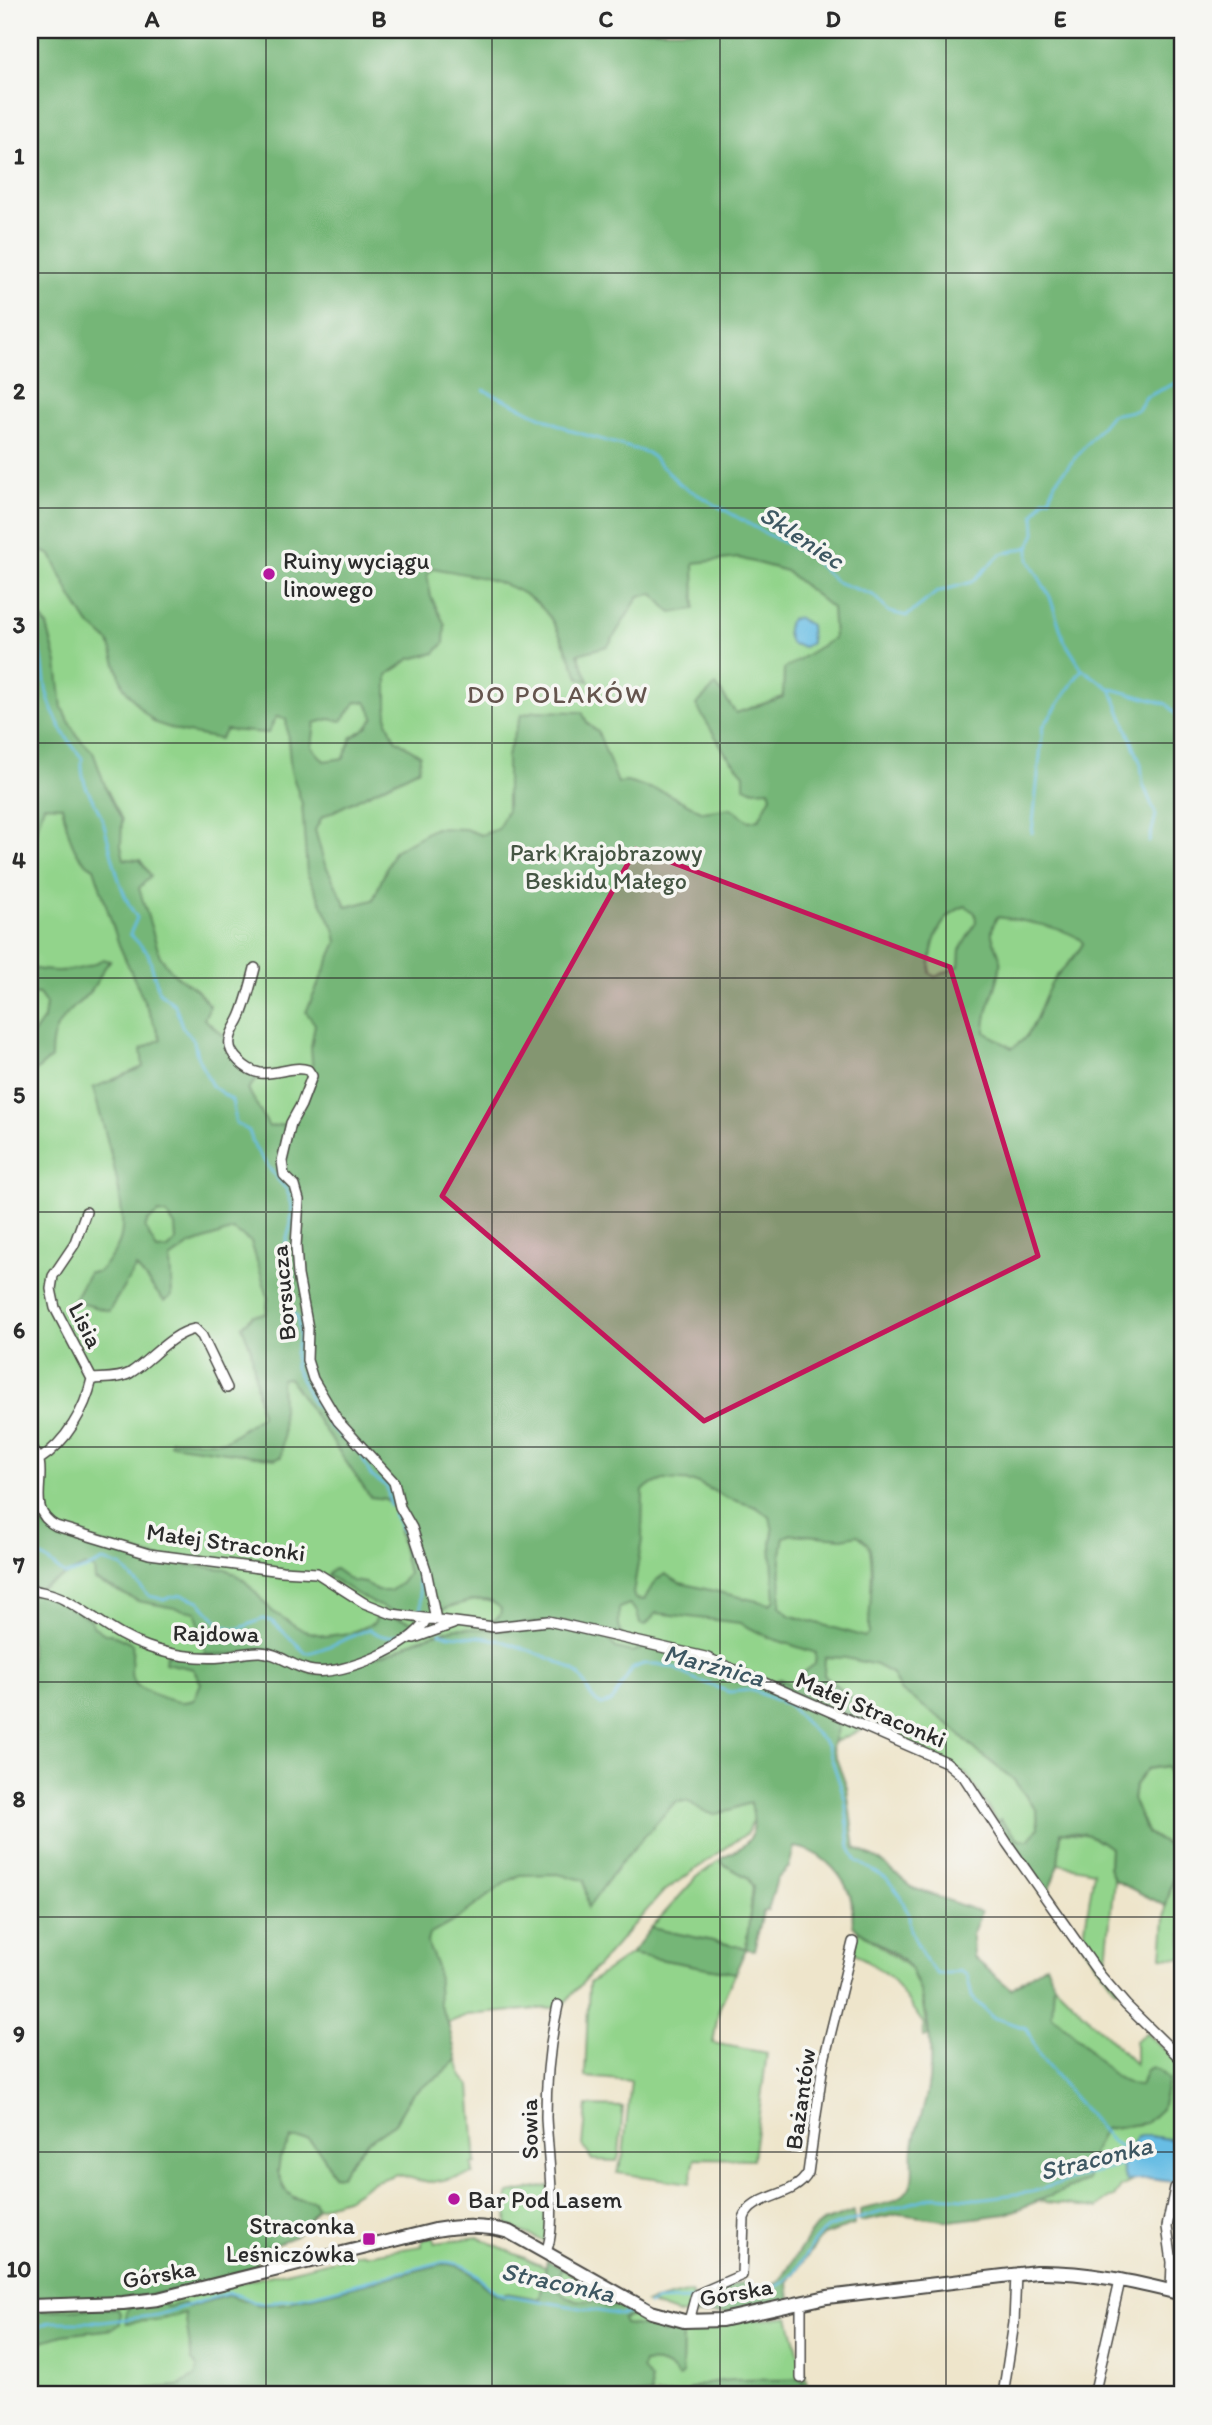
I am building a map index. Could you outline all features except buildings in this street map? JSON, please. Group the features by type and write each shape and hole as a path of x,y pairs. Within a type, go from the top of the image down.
{"street":[{"name":"Borsucza","path":"255,968 242,1013 230,1038 232,1052 243,1064 256,1072 300,1068 308,1070 312,1076 291,1123 282,1161 284,1175 295,1186 299,1200 296,1246 298,1275 308,1328 307,1360 313,1379 338,1421 394,1482 400,1507 412,1528 426,1570 429,1622"},
{"name":"Lisia","path":"40,1459 52,1451 64,1437 88,1393 92,1380 55,1308 51,1289 53,1276 74,1245 86,1212"},
{"name":"Lisia","path":"92,1380 130,1373 177,1338 195,1329 227,1388"},
{"path":"30,1446 40,1459 40,1510"},
{"path":"30,1476 40,1510"},
{"name":"Małej Straconki","path":"40,1510 45,1519 56,1526 149,1554 317,1573 380,1611 429,1622 494,1627 548,1621 705,1657 946,1762 964,1777 1014,1854 1100,1975 1126,2005 1182,2060"},
{"name":"Rajdowa","path":"30,1589 65,1599 120,1636 166,1652 206,1657 260,1652 314,1671 328,1671 373,1659 410,1639 455,1623"},
{"name":"Rajdowa","path":"410,1639 429,1622"},
{"name":"Bażantów","path":"689,2321 694,2301 701,2292 742,2275 746,2212 798,2185 808,2173 823,2064 853,1942"},
{"name":"Sowia","path":"546,2251 550,2242 551,2208 547,2102 558,2005"},
{"path":"1175,2188 1167,2227 1177,2292"},
{"name":"Górska","path":"30,2306 158,2299 449,2227 480,2226 499,2229 519,2237 651,2312 670,2319 689,2321 732,2318 801,2302 1016,2274 1058,2272 1177,2292"},
{"path":"1003,2395 1014,2323 1016,2274"},
{"path":"1094,2395 1120,2281"},
{"path":"801,2302 802,2378"}],"highlighted area":[{"path":"636,849 950,967 1038,1256 704,1421 442,1196"}],"green space":[{"name":"Park Krajobrazowy Beskidu Małego","path":"30,30 1182,30 1182,1701 936,1716 1013,1779 1037,1811 1038,1828 1029,1840 1019,1840 1000,1820 997,1822 967,1775 871,1725 749,1782 755,1817 747,1833 662,1893 561,2007 467,2015 448,2023 445,2017 323,2155 333,2175 341,2176 346,2166 367,2142 395,2123 412,2094 442,2074 457,2060 463,2078 470,2086 476,2163 472,2164 473,2174 428,2183 397,2174 373,2182 348,2198 317,2208 313,2201 291,2196 282,2184 195,2294 363,2253 365,2255 422,2246 422,2240 434,2237 435,2243 478,2237 560,2274 561,2268 643,2315 684,2326 684,2329 757,2318 789,2317 810,2395 30,2395"},
{"name":"Park Krajobrazowy Beskidu Małego","path":"30,30 1182,30 1182,1722 1176,1736 1182,1764 1181,1848 1166,1906 1114,1880 1109,1867 1110,1848 1093,1837 1076,1833 1061,1832 1058,1864 1047,1898 997,1822 1000,1819 1019,1840 1029,1840 1038,1828 1037,1811 1013,1779 978,1752 950,1725 900,1690 891,1673 876,1665 846,1658 825,1657 824,1675 860,1705 861,1720 772,1683 780,1679 793,1686 803,1673 815,1664 816,1653 770,1638 740,1623 656,1613 646,1625 640,1624 637,1612 629,1604 619,1608 622,1636 566,1622 497,1625 493,1621 500,1615 501,1609 484,1600 474,1600 423,1615 411,1615 386,1609 360,1596 328,1575 335,1569 352,1581 366,1583 377,1591 390,1591 401,1583 408,1574 399,1533 398,1513 386,1499 370,1497 289,1378 281,1379 281,1457 275,1459 170,1444 171,1440 225,1441 261,1416 251,1349 242,1326 254,1315 266,1314 268,1297 251,1242 233,1230 190,1245 170,1259 172,1296 164,1301 136,1267 109,1311 73,1301 89,1272 98,1272 109,1260 121,1236 118,1184 93,1088 143,1067 141,1049 161,1039 119,945 94,868 75,850 62,806 44,805 30,851 30,602 47,626 57,663 62,708 77,736 93,752 106,788 122,820 121,846 124,859 140,860 151,876 139,888 160,956 174,974 197,990 210,1006 204,1019 227,1038 228,1049 260,1075 248,1089 269,1127 289,1123 313,1073 311,1047 315,1024 306,1012 337,942 334,928 307,874 302,804 291,771 286,719 276,717 268,733 226,730 220,739 182,732 155,723 123,686 109,642 88,623 72,598 51,555 30,546","holes":["739,558 786,571 832,608 834,638 784,669 783,697 736,713 716,685 696,705 726,754 744,774 744,787 755,790 769,789 771,796 759,819 749,821 731,808 703,812 664,792 627,782 618,783 598,732 588,724 582,712 535,711 521,715 507,756 507,810 498,829 481,835 465,829 435,828 394,851 373,900 347,907 324,862 315,830 322,817 419,769 420,755 395,739 387,721 387,675 410,659 435,653 444,643 445,625 431,597 427,574 433,568 495,581 537,603 561,636 580,679 589,681 578,654 608,646 639,596 653,594 671,613 695,609 694,563","356,702 366,702 374,717 367,727 351,738 344,758 324,761 312,747 315,723 329,719 342,721","966,906 975,913 976,922 960,950 959,966 935,977 930,973 934,942 949,916","997,917 1056,929 1083,943 1049,987 1028,1034 1012,1048 985,1032 987,1014 1000,968 999,953 992,932","159,1213 167,1215 175,1226 176,1241 168,1249 157,1250 145,1228 148,1221","664,1480 696,1482 727,1498 756,1507 770,1517 773,1531 771,1544 775,1600 770,1604 680,1583 665,1574 655,1581 644,1600 635,1599 633,1593 642,1540 643,1491 648,1486","792,1534 842,1538 858,1535 867,1543 872,1573 869,1633 865,1637 789,1615 780,1606 784,1537","1167,1766 1173,1784 1175,1843 1170,1847 1147,1833 1133,1799 1135,1785 1147,1769"]},
{"path":"103,959 110,961 94,986 58,1026 54,1034 51,1058 30,1076 30,1039 44,1019 46,1004 39,994 30,993 30,968 68,971 95,964"},
{"path":"30,1505 39,1522 57,1532 186,1565 226,1569 245,1581 272,1611 304,1631 326,1636 350,1633 374,1623 378,1614 415,1622 416,1629 375,1656 328,1669 315,1669 272,1652 206,1655 196,1612 138,1601 95,1580 94,1569 85,1566 39,1589 30,1587"},
{"path":"30,1591 54,1598 91,1620 93,1626 105,1634 132,1644 131,1674 134,1682 154,1694 184,1702 194,1700 201,1683 193,1669 165,1663 166,1655 261,1654 314,1674 395,1651 418,1639 456,1628 505,1630 543,1624 608,1639 616,1648 632,1652 645,1647 703,1659 739,1674 839,1722 832,1747 847,1788 855,1848 878,1859 913,1888 981,1912 972,1935 973,1957 1011,1989 1046,1964 1054,1984 1052,2015 1081,2041 1107,2070 1122,2081 1140,2086 1146,2070 1152,2067 1159,2070 1168,2080 1161,2109 1146,2123 1104,2129 1093,2152 1087,2181 1006,2214 950,2221 900,2214 860,2222 860,2210 899,2198 908,2190 912,2181 914,2142 928,2086 930,2053 927,2019 912,1972 901,1959 853,1926 849,1892 834,1869 819,1856 794,1847 789,1867 777,1879 768,1910 763,1912 754,1950 746,1949 735,1973 631,1954 651,1928 746,1948 753,1887 747,1877 723,1864 721,1859 740,1848 750,1838 754,1824 751,1803 713,1814 688,1801 675,1802 620,1864 588,1908 584,1880 557,1874 520,1875 456,1920 429,1935 427,1942 437,1967 439,2003 448,2023 457,2060 442,2074 412,2094 395,2123 367,2142 346,2166 341,2176 333,2175 323,2155 308,2139 291,2139 280,2158 278,2172 285,2190 295,2199 314,2201 317,2208 296,2236 256,2251 257,2269 143,2297 30,2300"},
{"path":"1168,1766 1173,1784 1175,1843 1170,1847 1147,1832 1133,1799 1135,1785 1147,1769"},
{"path":"1182,1784 1182,1958 1162,1957 1166,1906 1176,1870"},
{"path":"1061,1832 1093,1835 1110,1848 1109,1867 1114,1880 1105,1970 1119,1988 1115,1989 1062,1917 1063,1914 1083,1941 1094,1871 1058,1864"},
{"path":"721,1859 723,1864 747,1877 753,1887 746,1948 651,1928 696,1878"},
{"path":"858,1930 910,1968 921,1993 928,2037 924,2037 923,2023 890,1977 854,1952"},
{"path":"631,1954 735,1973 719,2009 713,2043 767,2053 753,2159 695,2158 690,2183 617,2173 623,2156 631,2081 585,2077 589,1983"},
{"path":"1054,1984 1135,2064 1135,2041 1146,2033 1182,2066 1182,2141 1142,2135 1127,2181 1132,2181 1097,2208 1037,2201 1087,2181 1093,2152 1104,2129 1146,2123 1146,2070 1140,2086 1122,2081 1107,2070 1081,2041 1051,2015"},
{"path":"587,2106 623,2107 617,2161 592,2160 583,2145"},
{"path":"549,2186 545,2242 507,2225 508,2193"},
{"path":"854,2211 854,2225 823,2235 788,2282 790,2299 731,2313 694,2315 697,2297 715,2290 745,2282 748,2291 772,2286 782,2278 811,2232 823,2222"},
{"path":"547,2260 561,2268 559,2290 569,2298 595,2302 609,2308 622,2304 640,2314 623,2319 625,2324 656,2328 662,2333 679,2332 683,2335 682,2375 678,2377 671,2369 659,2363 644,2363 642,2369 650,2380 651,2395 138,2395 147,2389 178,2386 195,2376 198,2367 192,2361 185,2313 159,2320 126,2323 126,2312 130,2307 161,2302 167,2307 183,2303 188,2307 229,2295 258,2305 290,2303 292,2300 443,2264 462,2268 504,2297 505,2293 540,2299"},
{"path":"691,2292 693,2297 687,2315 647,2303"},
{"path":"117,2308 120,2324 113,2329 63,2335 30,2345 30,2311"},
{"path":"720,2381 803,2381 805,2392 836,2395 684,2395 693,2388"}],"water":[{"path":"798,618 810,625 811,643 804,647 791,644 787,635 791,619"},
{"path":"1137,2136 1182,2141 1182,2183 1149,2179 1127,2181 1123,2169 1124,2158"}],"waterway":[{"name":"Skleniec","path":"484,390 572,431 648,453 681,485 809,556 836,582 873,595 889,612 907,616 937,592 972,582 1001,554 1029,547 1035,533 1034,515 1044,499 1050,497 1055,482 1111,415 1138,410 1146,397 1182,380"},
{"path":"1029,547 1029,560 1050,597 1064,640 1082,669 1111,689 1141,764 1143,784 1156,815 1149,842"},
{"path":"30,630 41,654 51,706 62,729 82,758 83,778 101,815 121,884 137,918 130,934 148,953 159,992 175,1005 182,1026 194,1041 197,1056 212,1086 232,1100 236,1123 249,1131 255,1148 287,1190 292,1206 291,1224 285,1246 293,1277 285,1291 288,1305 298,1319 295,1368 313,1403 323,1411 329,1426 360,1453 371,1476 387,1487 390,1505"},
{"path":"1032,833 1043,727 1082,669"},
{"path":"1112,689 1167,704 1182,722"},
{"path":"393,1514 407,1540 407,1554 416,1562 422,1615"},
{"name":"Marźnica","path":"30,1553 44,1558 65,1575 103,1561 121,1566 149,1596 163,1599 182,1595 199,1601 222,1626 238,1629 263,1619 272,1621 306,1653 369,1629 387,1637 417,1627"},
{"name":"Marźnica","path":"440,1633 497,1640 551,1659 579,1675 593,1698 601,1705 611,1702 632,1669 643,1664 674,1668 729,1692 752,1690 788,1705 827,1745 845,1799 850,1848 857,1861 887,1879 899,1894 909,1915 910,1930 926,1962 937,1974 959,1971 967,1975 972,1997 992,2017 1026,2028 1040,2057 1110,2140 1129,2152"},
{"name":"Straconka","path":"697,2301 747,2296 783,2283 827,2228 935,2196 977,2199 1032,2192 1124,2165"},
{"name":"Straconka","path":"30,2330 51,2322 103,2322 157,2315 228,2293 240,2295 253,2302 265,2303 316,2294 441,2262 463,2265 488,2286 505,2295 621,2315 640,2310"},
{"name":"Straconka","path":"649,2305 657,2301 690,2300"}],"place":[{"name":"Ruiny wyciągu linowego","path":"269,574"},
{"name":"Bar Pod Lasem","path":"454,2199"},
{"name":"Straconka Leśniczówka","path":"369,2239"}],"district":[{"name":"DO POLAKÓW","path":"558,694"}]}
